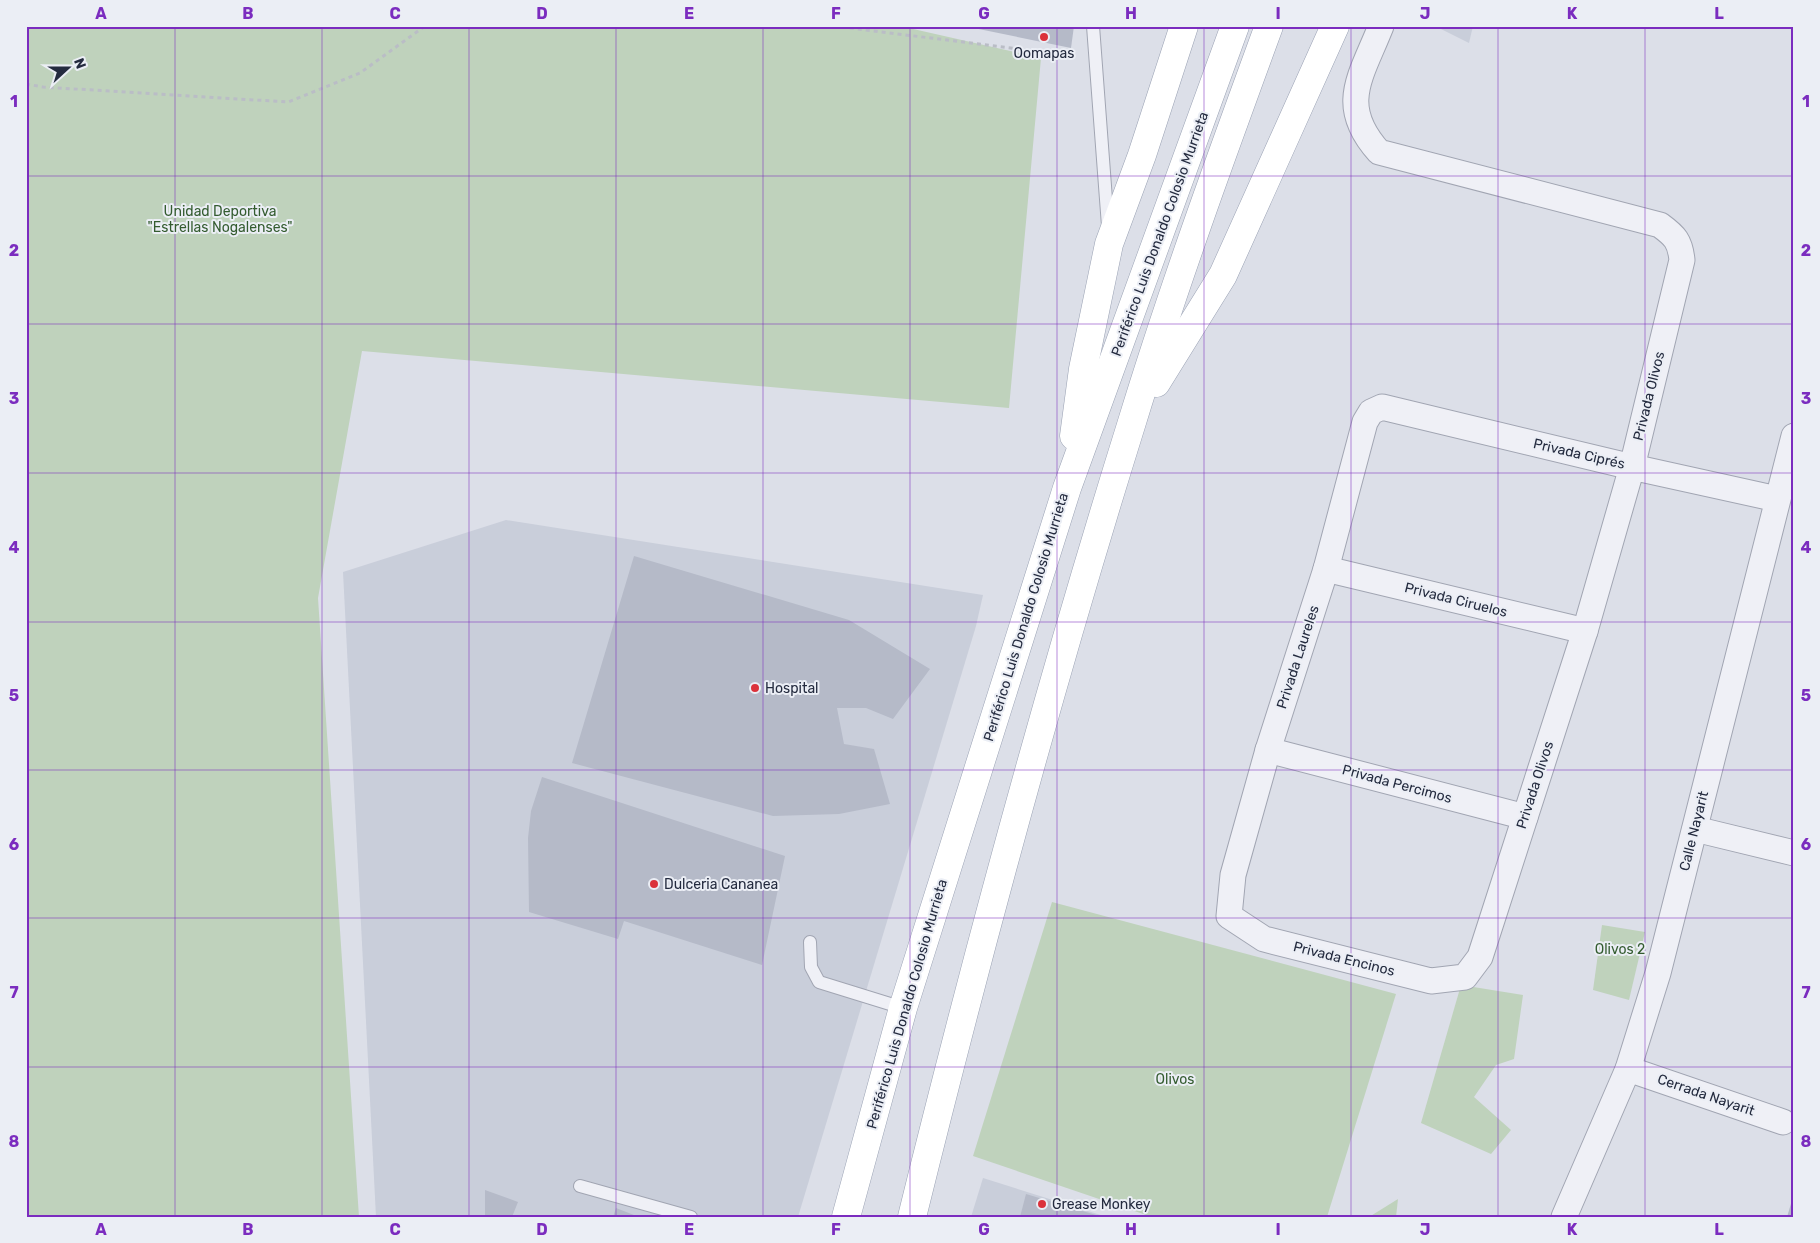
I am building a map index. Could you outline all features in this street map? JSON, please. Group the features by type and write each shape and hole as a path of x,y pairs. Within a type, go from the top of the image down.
{"main road":[{"path":"1067,488 1082,369 1109,244 1142,155 1184,26"},
{"name":"Periférico Luis Donaldo Colosio Murrieta","path":"846,1217 903,1008 1067,488 1235,26"},
{"path":"912,1217 958,1032 1044,718 1132,420 1208,194 1269,26"},
{"path":"1132,420 1223,275 1335,26"}],"street":[{"name":"Privada Olivos","path":"1380,26 1355,93 1355,107 1360,124 1368,139 1380,152 1660,225 1670,232 1681,245 1682,260 1632,467 1585,631 1480,957 1465,977"},
{"name":"Privada Ciprés","path":"1382,407 1632,467 1777,499"},
{"name":"Privada Laureles","path":"1229,916 1233,875 1268,750 1326,569 1365,422 1371,412 1382,407"},
{"name":"Calle Nayarit","path":"1564,1217 1628,1069 1658,973 1794,436"},
{"name":"Privada Ciruelos","path":"1326,569 1585,631"},
{"name":"Privada Percimos","path":"1268,750 1525,817"},
{"path":"1695,829 1794,853"},
{"name":"Privada Encinos","path":"1229,916 1264,939 1431,981 1465,977"},
{"name":"Cerrada Nayarit","path":"1628,1069 1783,1122"}],"lane":[{"path":"1093,26 1109,244"},
{"path":"810,942 811,967 819,982 903,1008"},
{"path":"580,1186 691,1217"}],"path":[{"path":"26,84 43,87 288,102 360,73 426,26"},
{"path":"834,26 1096,59"}],"shaded area":[{"path":"1435,26 1473,26 1469,43"},
{"path":"506,520 983,595 976,626 798,1217 376,1217 343,572"},
{"path":"983,1178 1107,1217 971,1217"}],"green space":[{"name":"Unidad Deportiva \"Estrellas Nogalenses\"","path":"26,26 900,26 1041,58 1009,408 362,351 318,598 359,1217 26,1217"},
{"name":"Olivos","path":"1052,902 1396,994 1327,1217 1152,1217 973,1156"},
{"name":"Olivos 2","path":"1602,925 1645,932 1629,1000 1593,990"},
{"path":"1461,985 1523,995 1514,1059 1496,1065 1474,1097 1511,1130 1491,1154 1421,1123"},
{"path":"1398,1199 1396,1217 1369,1217"}],"building":[{"name":"Oomapas","path":"964,26 1074,26 1071,48"},
{"name":"Hospital","path":"634,556 849,620 930,669 893,719 866,708 837,708 844,744 874,749 890,804 839,814 773,816 572,763"},
{"name":"Dulceria Cananea","path":"542,777 785,856 762,965 624,921 618,939 529,912 528,838 531,811"},
{"path":"485,1190 518,1202 512,1217 485,1217"},
{"name":"Grease Monkey","path":"1026,1194 1096,1215 1096,1217 1020,1217"},
{"path":"1793,1197 1794,1217 1787,1217"},
{"path":"616,1208 639,1217 613,1217"}],"place":[{"name":"Oomapas","path":"1044,37"},
{"name":"Hospital","path":"755,688"},
{"name":"Dulceria Cananea","path":"654,884"},
{"name":"Grease Monkey","path":"1042,1204"}]}
